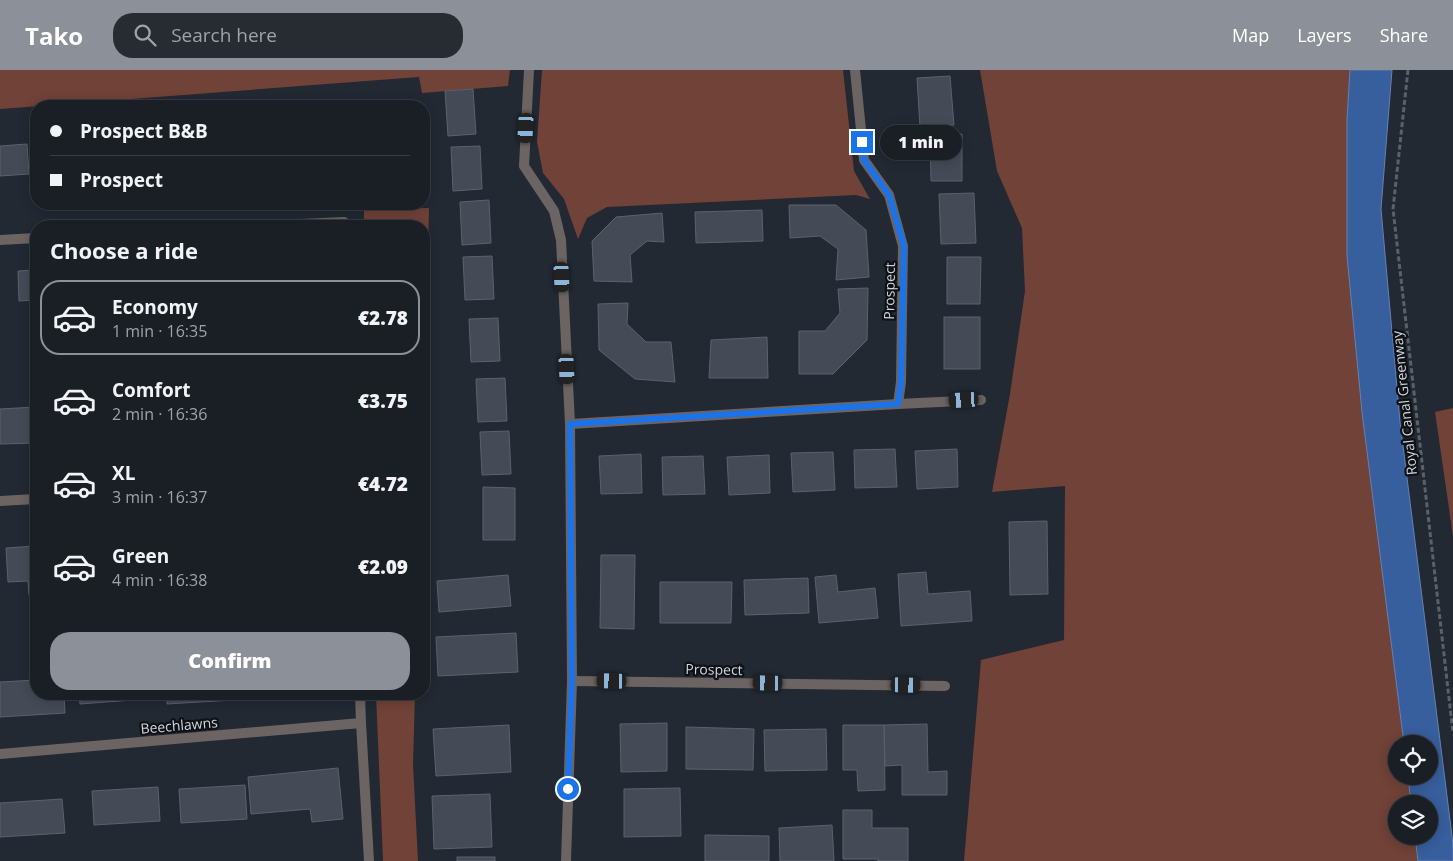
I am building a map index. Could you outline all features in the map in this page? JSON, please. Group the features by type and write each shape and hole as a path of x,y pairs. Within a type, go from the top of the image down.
{"street":[{"path":"529,70 524,166 554,210 561,240 570,424 572,681 566,861"},
{"name":"Prospect","path":"855,70 864,160 889,195 904,246 901,382 898,404"},
{"path":"0,240 30,238"},
{"path":"570,424 980,400"},
{"path":"0,500 30,498"},
{"name":"Prospect","path":"572,681 945,686"},
{"path":"360,700 369,861"},
{"name":"Beechlawns","path":"0,754 361,723"}],"path":[{"name":"Royal Canal Greenway","path":"1408,70 1394,210 1453,733"}],"shaded area":[{"path":"0,70 510,70 508,86 422,93 419,77 118,100 30,100 30,107 0,109"},
{"path":"542,70 843,70 854,171 870,199 856,195 607,207 587,218 578,239 564,199 543,173 537,142"},
{"path":"980,70 1350,70 1347,119 1403,735 1388,735 1388,785 1409,785 1411,795 1388,795 1388,845 1416,845 1418,861 964,861 981,660 1064,640 1065,486 992,492 1010,394 1025,291 1022,228 997,171"},
{"path":"364,210 429,210 429,220 364,220"},
{"path":"1453,408 1453,536 1435,412"},
{"path":"376,700 415,700 413,764 418,861 383,861"}],"water":[{"path":"1350,70 1392,70 1381,209 1400,422 1453,844 1453,861 1418,861 1416,845 1438,845 1438,795 1410,795 1409,785 1438,785 1438,735 1403,735 1362,412 1347,256 1347,119"}],"building":[{"path":"950,76 954,125 920,127 917,78"},
{"path":"473,89 476,134 448,136 445,91"},
{"path":"930,134 962,134 962,181 931,181"},
{"path":"27,144 29,174 0,176 0,146"},
{"path":"480,146 482,189 453,191 451,147"},
{"path":"974,193 976,243 941,244 939,194"},
{"path":"489,200 491,243 462,245 460,202"},
{"path":"789,205 836,205 866,230 869,277 836,280 838,249 820,236 790,238"},
{"path":"762,210 763,241 696,243 695,212"},
{"path":"662,213 664,242 647,241 630,255 632,282 594,281 592,241 616,217"},
{"path":"492,256 494,299 465,300 463,257"},
{"path":"947,257 981,257 980,304 947,304"},
{"path":"30,270 30,300 19,301 18,271"},
{"path":"868,288 867,340 833,374 799,374 799,331 825,331 840,313 838,289"},
{"path":"628,303 627,324 646,342 671,342 675,382 635,379 599,350 598,304"},
{"path":"944,317 980,317 980,369 944,369"},
{"path":"498,318 500,361 471,362 469,319"},
{"path":"767,337 768,378 709,378 711,340"},
{"path":"505,378 507,421 478,422 476,379"},
{"path":"30,407 30,443 0,444 0,409"},
{"path":"509,431 511,474 482,475 480,432"},
{"path":"895,449 897,487 855,488 854,450"},
{"path":"957,449 958,487 917,489 915,451"},
{"path":"833,452 835,490 793,492 791,453"},
{"path":"641,454 642,493 601,494 599,456"},
{"path":"769,455 770,493 729,495 727,457"},
{"path":"703,456 705,494 663,495 662,457"},
{"path":"483,487 515,488 515,540 483,540"},
{"path":"1047,521 1048,594 1010,595 1009,522"},
{"path":"30,546 30,595 28,581 8,582 6,548"},
{"path":"601,555 635,555 634,629 600,628"},
{"path":"926,572 928,594 970,591 972,621 901,626 898,574"},
{"path":"508,575 511,606 439,612 437,581"},
{"path":"836,575 838,592 875,588 878,618 819,623 815,577"},
{"path":"808,578 809,613 745,615 744,580"},
{"path":"660,582 732,582 731,623 660,623"},
{"path":"516,633 518,672 438,676 436,637"},
{"path":"30,680 30,700 64,700 65,713 0,717 0,682"},
{"path":"80,700 133,700 80,704"},
{"path":"167,700 233,700 167,704"},
{"path":"667,723 667,771 621,772 620,724"},
{"path":"927,724 928,772 947,771 947,795 902,795 902,765 885,766 884,725"},
{"path":"509,725 511,772 436,776 433,729"},
{"path":"843,725 884,725 885,790 858,791 857,770 843,770"},
{"path":"686,727 754,729 753,770 686,769"},
{"path":"826,729 827,770 765,771 764,730"},
{"path":"338,768 343,819 312,822 310,809 251,814 248,777"},
{"path":"245,785 247,819 181,823 179,789"},
{"path":"158,787 160,821 94,825 92,791"},
{"path":"680,788 681,836 624,837 624,789"},
{"path":"490,794 492,847 434,849 432,796"},
{"path":"62,799 65,833 0,837 0,803"},
{"path":"843,810 872,810 872,828 908,828 908,861 843,859"},
{"path":"832,825 834,861 780,861 779,828"},
{"path":"705,835 769,836 769,861 705,861"},
{"path":"457,857 495,857 495,861 457,861"}],"route":[{"path":"568,789 572,681 570,424 898,404 901,382 904,246 889,195 864,160 862,142"}]}
